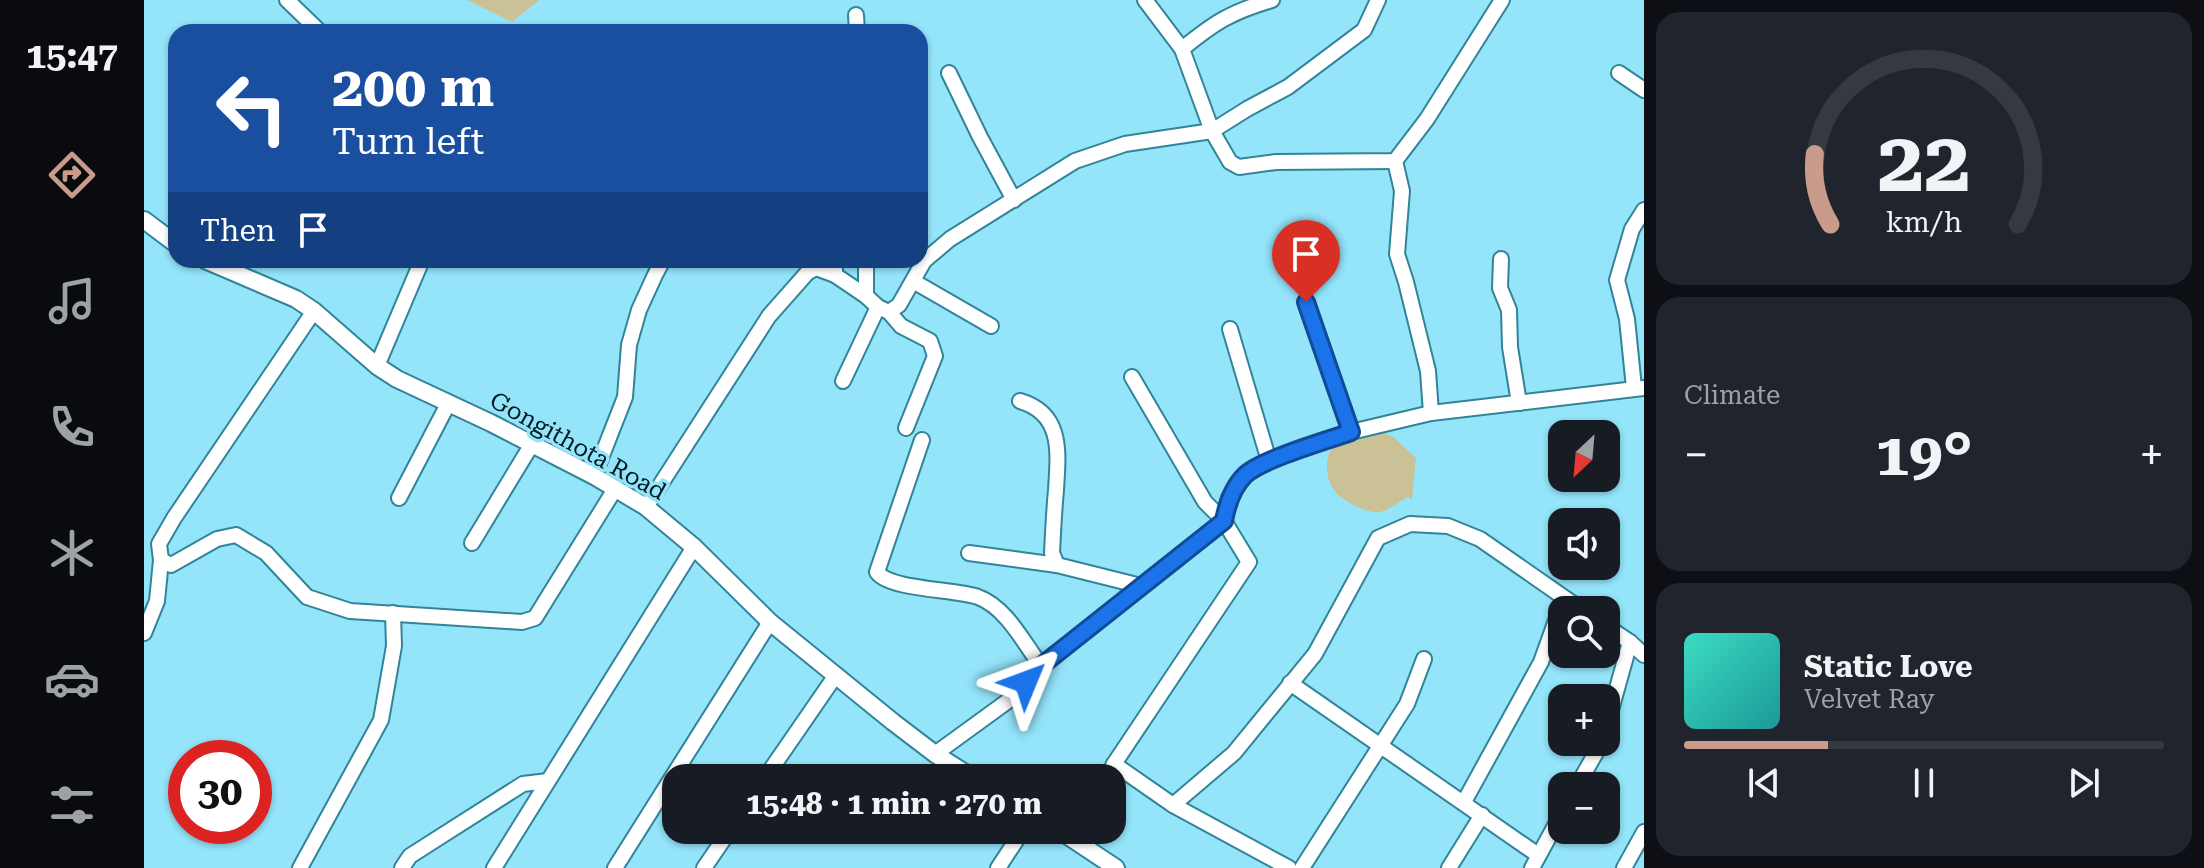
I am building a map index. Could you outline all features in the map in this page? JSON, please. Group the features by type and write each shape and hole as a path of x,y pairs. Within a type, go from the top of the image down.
{"street":[{"path":"287,0 312,24"},
{"path":"1145,0 1182,49 1212,131 1230,162 1239,167 1276,162 1395,161"},
{"path":"1182,49 1214,23 1243,8 1272,0"},
{"path":"928,258 950,239 1075,161 1125,144 1212,131 1288,87 1364,30 1378,0"},
{"path":"1395,161 1427,119 1502,0"},
{"path":"856,15 857,24"},
{"path":"949,73 1014,200"},
{"path":"1619,73 1644,90"},
{"path":"1395,161 1402,191 1397,254 1428,371 1431,413"},
{"path":"935,754 1012,698 1041,666 1224,521 1229,498 1246,474 1269,461 1351,432 1431,413 1639,388 1617,280 1632,229 1644,210"},
{"path":"144,220 168,238"},
{"path":"1501,259 1500,288 1509,310 1510,347 1519,403"},
{"name":"Gongithota Road","path":"224,268 296,299 397,379 532,444 646,507 694,547 770,622 951,764"},
{"path":"377,366 419,268"},
{"path":"594,476 625,397 629,345 639,310 659,268"},
{"path":"646,507 769,316 807,273 816,268"},
{"path":"836,268 901,326 930,341 935,356 906,428"},
{"path":"866,268 866,296"},
{"path":"843,381 884,309 899,305 920,268"},
{"path":"913,281 991,326"},
{"path":"1306,302 1351,432"},
{"path":"144,633 157,601 161,560 159,544 314,311"},
{"path":"1230,329 1269,461"},
{"path":"1114,764 1249,562 1224,521 1205,502 1132,377"},
{"path":"1020,401 1035,406 1051,424 1059,447 1052,553 1057,565"},
{"path":"399,498 448,404"},
{"path":"922,440 877,572 881,578 899,583 979,597 1002,613 1041,666"},
{"path":"472,543 532,444"},
{"path":"161,560 171,565 217,539 236,535 266,553 307,597 350,611 522,622 535,618 615,489"},
{"path":"1173,805 1234,753 1315,654 1378,538 1410,524 1448,526 1480,539 1561,596"},
{"path":"494,868 694,547"},
{"path":"969,553 1057,565 1141,586"},
{"path":"300,868 381,720 394,646 393,613"},
{"path":"615,868 770,622"},
{"path":"1620,635 1644,655"},
{"path":"1618,684 1630,642"},
{"path":"1464,802 1541,662 1548,643"},
{"path":"1302,868 1407,704 1424,659"},
{"path":"775,764 836,675"},
{"path":"1290,683 1482,815 1535,862 1548,838"},
{"path":"1126,772 1173,805 1289,868"},
{"path":"402,868 410,856 523,784 548,781"},
{"path":"1449,868 1482,815"},
{"path":"1624,868 1644,832"},
{"path":"704,868 720,844"},
{"path":"998,868 1014,844"},
{"path":"1088,844 1109,866"}],"shaded area":[{"path":"467,0 539,0 512,22"},
{"path":"1384,433 1416,458 1412,500 1408,497 1380,512 1368,511 1338,495 1329,480 1327,460 1332,448 1341,441"}],"route":[{"path":"1026,682 1041,666 1224,521 1229,498 1246,474 1269,461 1351,432 1306,302"}]}
